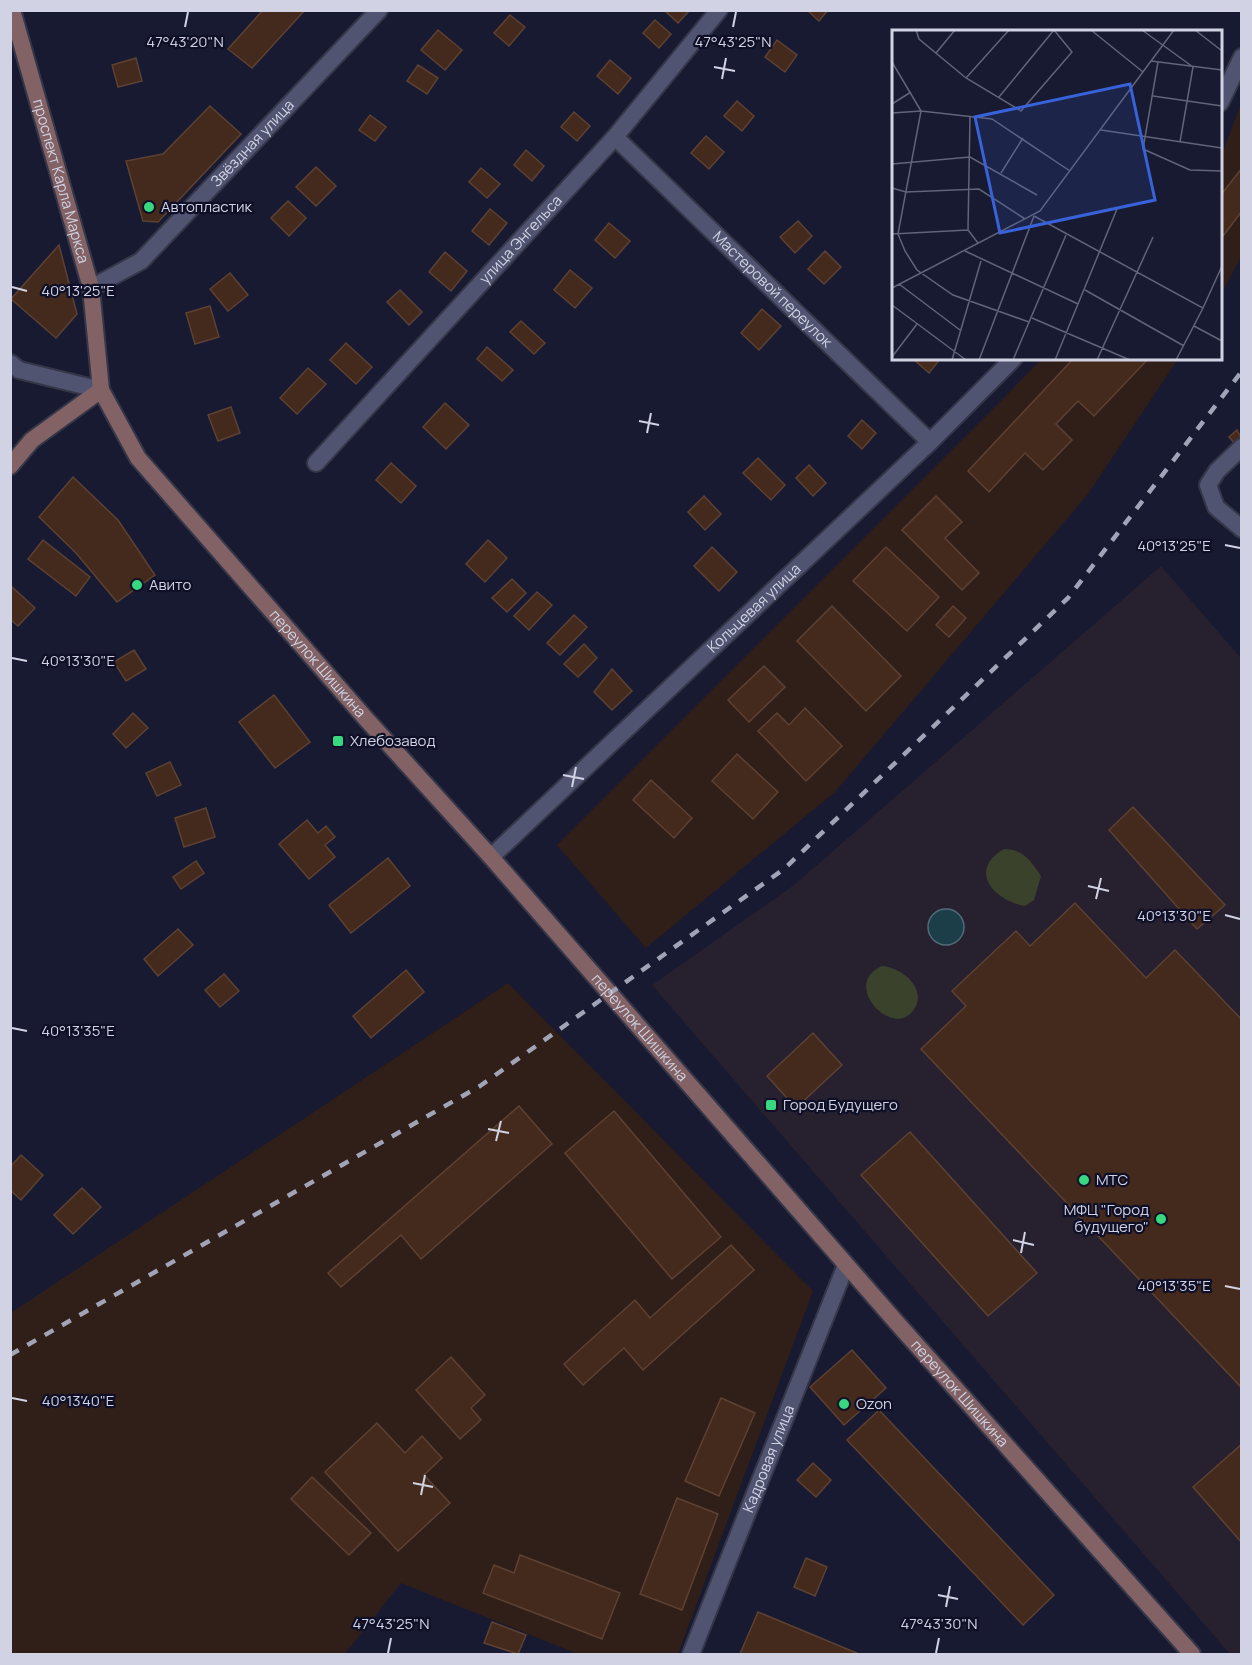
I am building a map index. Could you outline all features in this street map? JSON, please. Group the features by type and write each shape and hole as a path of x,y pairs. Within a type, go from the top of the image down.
{"main road":[{"name":"проспект Карла Маркса","path":"12,10 92,288 101,390"},
{"path":"10,466 32,440 101,390"},
{"name":"переулок Шишкина","path":"101,390 138,458 367,720 491,856 846,1265 1192,1654"}],"street":[{"name":"Звёздная улица","path":"92,288 141,261 379,10"},
{"name":"улица Энгельса","path":"316,463 615,137 719,10"},
{"path":"1222,101 1242,57"},
{"name":"Мастеровой переулок","path":"615,137 930,442"},
{"name":"Кольцевая улица","path":"491,856 930,442 1012,360"},
{"path":"10,363 19,370 101,390"},
{"path":"1242,447 1216,471 1208,485 1216,507 1242,529"},
{"name":"Кадровая улица","path":"692,1654 846,1265"}],"shaded area":[{"path":"1241,104 1241,257 1222,292 1222,153"},
{"path":"1040,360 1177,360 1088,494 835,792 646,948 557,845"},
{"path":"1161,566 1241,658 1241,1654 1230,1654 652,985 794,885"},
{"path":"508,983 813,1291 678,1654 578,1654 401,1583 345,1654 11,1654 11,1313"}],"green space":[{"path":"1004,849 1021,854 1030,861 1041,876 1034,900 1025,906 1003,898 989,884 986,875 987,866 993,857"},
{"path":"882,966 890,967 906,976 916,989 918,997 916,1005 911,1013 902,1018 892,1018 882,1013 873,1005 868,995 866,984 871,974"}],"water":[{"path":"946,909 959,914 964,927 959,940 946,945 933,940 928,927 933,914"}],"building":[{"path":"263,10 305,10 252,68 228,49"},
{"path":"664,10 690,10 678,23"},
{"path":"807,10 828,10 819,21"},
{"path":"510,15 525,27 509,46 494,33"},
{"path":"655,20 671,34 659,48 643,33"},
{"path":"438,30 462,50 445,70 421,50"},
{"path":"777,40 797,55 785,72 765,57"},
{"path":"136,58 142,81 118,87 112,65"},
{"path":"610,60 631,78 618,94 597,76"},
{"path":"418,65 438,78 427,94 407,81"},
{"path":"737,101 754,116 742,131 724,116"},
{"path":"210,106 241,134 158,222 143,221 126,161 163,154"},
{"path":"574,112 590,126 577,141 561,127"},
{"path":"370,115 386,127 375,141 359,130"},
{"path":"706,136 724,152 709,169 691,153"},
{"path":"526,150 544,166 532,181 514,165"},
{"path":"316,167 336,186 316,206 296,187"},
{"path":"481,168 500,184 487,198 469,182"},
{"path":"1242,168 1242,211 1222,237 1222,193"},
{"path":"288,201 306,218 289,236 271,218"},
{"path":"490,209 507,223 489,245 472,231"},
{"path":"798,221 812,236 795,253 780,237"},
{"path":"609,223 630,241 615,258 595,240"},
{"path":"59,245 77,314 56,338 11,299"},
{"path":"825,251 841,267 824,284 808,269"},
{"path":"445,252 467,271 451,291 429,272"},
{"path":"570,270 592,288 575,308 554,290"},
{"path":"230,273 248,295 228,311 210,289"},
{"path":"400,290 422,312 409,325 387,302"},
{"path":"210,306 219,337 195,344 186,313"},
{"path":"762,309 781,326 759,350 741,333"},
{"path":"521,321 545,343 534,354 510,332"},
{"path":"346,343 372,367 356,384 330,360"},
{"path":"487,347 513,370 502,381 477,359"},
{"path":"914,360 939,360 929,373"},
{"path":"1072,360 1147,360 1094,416 1078,401 1056,424 1072,440 1043,470 1025,453 989,492 968,471"},
{"path":"308,368 326,384 297,414 280,398"},
{"path":"445,403 469,425 446,449 423,427"},
{"path":"231,407 240,433 218,441 208,415"},
{"path":"862,420 876,433 862,449 848,436"},
{"path":"1237,430 1242,440 1236,445 1229,437"},
{"path":"758,458 785,485 771,500 743,473"},
{"path":"391,463 416,486 401,503 376,480"},
{"path":"809,465 826,483 813,496 796,478"},
{"path":"73,477 118,520 155,575 117,602 76,553 39,517"},
{"path":"704,496 721,514 705,530 688,512"},
{"path":"936,496 962,522 945,538 979,573 962,590 902,530"},
{"path":"43,540 90,577 76,596 28,559"},
{"path":"488,540 507,558 485,582 466,564"},
{"path":"712,547 737,572 719,591 694,566"},
{"path":"886,547 939,597 907,631 853,581"},
{"path":"512,579 526,593 507,612 492,598"},
{"path":"10,585 35,608 18,626 10,619"},
{"path":"537,592 552,605 529,630 514,616"},
{"path":"832,606 901,676 866,711 797,641"},
{"path":"953,606 966,618 949,637 936,625"},
{"path":"574,615 587,627 560,655 547,643"},
{"path":"584,644 597,658 578,677 564,664"},
{"path":"134,650 146,669 126,681 114,662"},
{"path":"764,666 785,687 749,722 728,700"},
{"path":"612,669 632,691 612,710 594,692"},
{"path":"274,695 310,742 275,768 239,722"},
{"path":"805,708 842,746 806,781 758,731 777,713 789,725"},
{"path":"133,713 148,728 126,748 113,734"},
{"path":"737,754 778,792 753,819 712,781"},
{"path":"170,762 181,785 157,796 146,773"},
{"path":"651,780 692,818 674,838 633,800"},
{"path":"1133,807 1225,905 1197,929 1109,830"},
{"path":"206,808 215,837 184,847 175,818"},
{"path":"307,820 318,833 326,826 335,837 325,845 335,857 309,879 279,844"},
{"path":"388,858 410,886 351,933 329,905"},
{"path":"196,861 204,873 181,889 173,877"},
{"name":"МФЦ \"Город будущего\"","path":"1075,903 1146,978 1175,950 1242,1020 1242,1388 921,1049 966,1006 952,991 1016,931 1030,946"},
{"path":"178,929 193,945 158,976 144,959"},
{"path":"406,970 424,992 371,1038 353,1016"},
{"path":"224,974 239,991 220,1007 205,990"},
{"path":"813,1033 842,1065 796,1108 767,1076"},
{"path":"519,1106 552,1144 421,1259 401,1235 341,1287 328,1273"},
{"path":"614,1111 721,1237 672,1279 565,1153"},
{"path":"910,1132 1037,1273 988,1316 861,1175"},
{"path":"21,1155 43,1175 21,1200 10,1190 10,1167"},
{"path":"82,1188 101,1207 73,1234 54,1215"},
{"path":"731,1245 754,1270 643,1370 624,1348 583,1385 564,1364 635,1300 650,1318"},
{"path":"852,1350 886,1388 844,1425 810,1387"},
{"path":"451,1357 485,1395 471,1408 481,1420 460,1439 416,1390"},
{"path":"721,1398 755,1413 719,1496 685,1481"},
{"path":"879,1410 1054,1595 1023,1625 847,1440"},
{"path":"377,1423 405,1453 422,1436 442,1458 424,1475 450,1503 398,1551 325,1472"},
{"path":"1242,1444 1242,1543 1193,1487"},
{"path":"813,1463 831,1480 816,1497 797,1480"},
{"path":"312,1477 371,1533 349,1555 291,1499"},
{"path":"677,1498 718,1514 682,1610 640,1594"},
{"path":"520,1555 620,1593 602,1639 483,1593 494,1565 514,1573"},
{"path":"806,1558 827,1567 815,1596 794,1587"},
{"path":"758,1612 859,1654 740,1654"},
{"path":"492,1622 526,1635 518,1654 484,1643"}],"railway":[{"path":"10,1355 480,1086 784,869 1068,598 1242,371"}],"place":[{"name":"Автопластик","path":"149,207"},
{"name":"Авито","path":"137,585"},
{"name":"Хлебозавод","path":"338,741"},
{"name":"Город Будущего","path":"771,1105"},
{"name":"МТС","path":"1084,1180"},
{"name":"МФЦ \"Город будущего\"","path":"1161,1219"},
{"name":"Ozon","path":"844,1404"}]}
